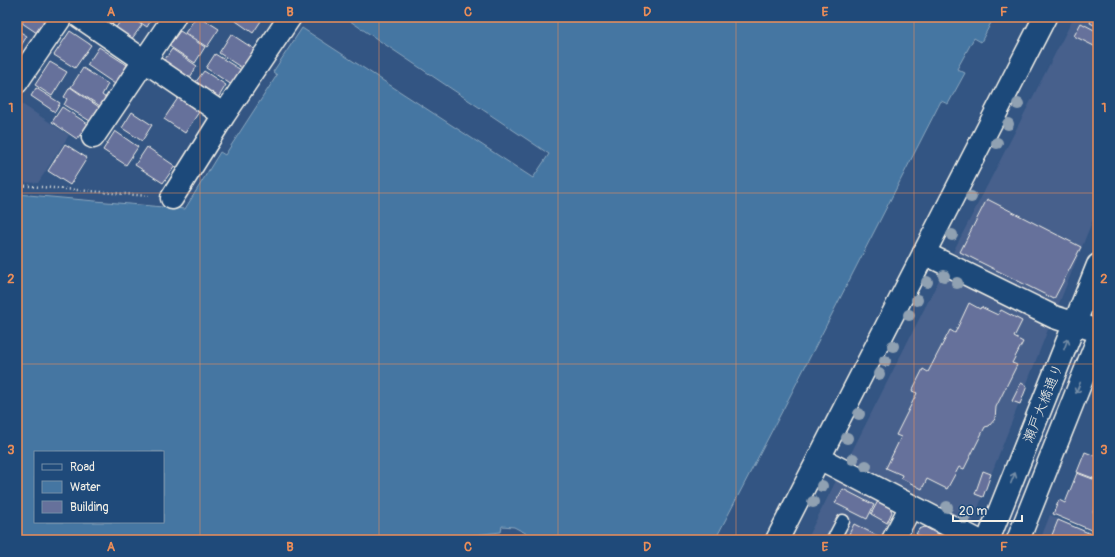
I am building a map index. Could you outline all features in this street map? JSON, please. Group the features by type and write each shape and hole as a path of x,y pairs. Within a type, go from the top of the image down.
{"street":[{"path":"17,82 61,17"},
{"path":"80,17 224,115"},
{"path":"94,137 174,17"},
{"path":"172,198 224,115 290,17"},
{"path":"777,540 1045,17"},
{"path":"924,252 1054,317 1098,331"},
{"name":"瀬戸大橋通り","path":"988,540 1098,265"},
{"name":"瀬戸大橋通り","path":"1018,540 1098,339"},
{"path":"818,458 977,540"},
{"path":"893,540 910,506"}],"lane":[{"path":"833,540 843,521"}],"path":[{"path":"17,185 172,198"}],"shaded area":[{"path":"1074,17 1098,17 1098,207 1058,306 953,252"},
{"path":"17,101 69,135 38,183 17,182"},
{"path":"942,274 1049,327 971,526 847,461"},
{"path":"837,479 890,507 895,518 884,540 806,540"},
{"path":"1050,515 1098,536 1098,540 1040,540"}],"water":[{"path":"344,17 994,17 981,42 974,38 957,69 965,73 948,104 941,101 715,540 539,540 514,527 502,526 501,532 429,540 17,540 17,194 185,209 220,152 225,155 277,75 273,72 302,28 533,178 549,154"}],"building":[{"path":"26,17 47,17 37,33 22,23"},
{"path":"98,17 117,17 111,26"},
{"path":"123,17 130,17 142,25 131,40 115,29"},
{"path":"132,17 153,17 147,27"},
{"path":"196,17 200,17 219,29 207,47 185,33"},
{"path":"234,17 255,17 261,21 253,33 233,19"},
{"path":"1092,17 1098,17 1098,27 1090,23"},
{"path":"1081,23 1098,32 1098,48 1074,36"},
{"path":"17,30 27,36 17,52"},
{"path":"70,31 91,45 75,68 54,55"},
{"path":"180,31 205,47 195,63 169,46"},
{"path":"231,34 254,49 242,68 219,53"},
{"path":"99,47 127,65 115,84 87,65"},
{"path":"172,49 197,66 189,79 163,62"},
{"path":"215,54 241,70 232,85 206,68"},
{"path":"50,62 67,72 52,96 35,85"},
{"path":"83,68 108,84 102,95 106,98 100,106 71,87"},
{"path":"204,71 226,85 218,98 195,83"},
{"path":"70,87 99,107 90,121 64,105 67,99 64,97"},
{"path":"36,88 60,103 55,112 31,96"},
{"path":"180,95 201,109 185,133 164,119"},
{"path":"62,107 88,124 77,139 52,122"},
{"path":"132,112 152,125 142,141 122,128"},
{"path":"115,131 138,147 126,165 103,150"},
{"path":"65,144 87,158 70,185 48,171"},
{"path":"147,147 175,166 163,183 135,165"},
{"path":"987,199 1081,247 1054,299 960,252"},
{"path":"969,303 980,309 981,307 998,315 1001,310 1022,321 1014,337 1023,342 1012,363 1017,365 996,407 995,419 989,426 985,427 964,469 959,467 947,489 927,479 922,489 901,478 902,475 886,468 901,437 896,435 917,393 912,391 923,369 928,372 950,330 955,333"},
{"path":"1021,383 1027,386 1020,404 1012,401"},
{"path":"1085,452 1098,457 1098,480 1077,472"},
{"path":"983,471 991,474 983,497 975,494"},
{"path":"1077,473 1098,481 1098,501 1093,512 1098,514 1098,533 1053,514 1059,500 1065,503"},
{"path":"843,489 874,505 867,519 835,503"},
{"path":"878,501 890,508 892,512 887,523 871,514"},
{"path":"1058,520 1098,537 1098,540 1050,540"},
{"path":"854,524 878,536 876,540 846,540"},
{"path":"925,527 948,540 918,540 920,536 916,534 919,529"}]}
